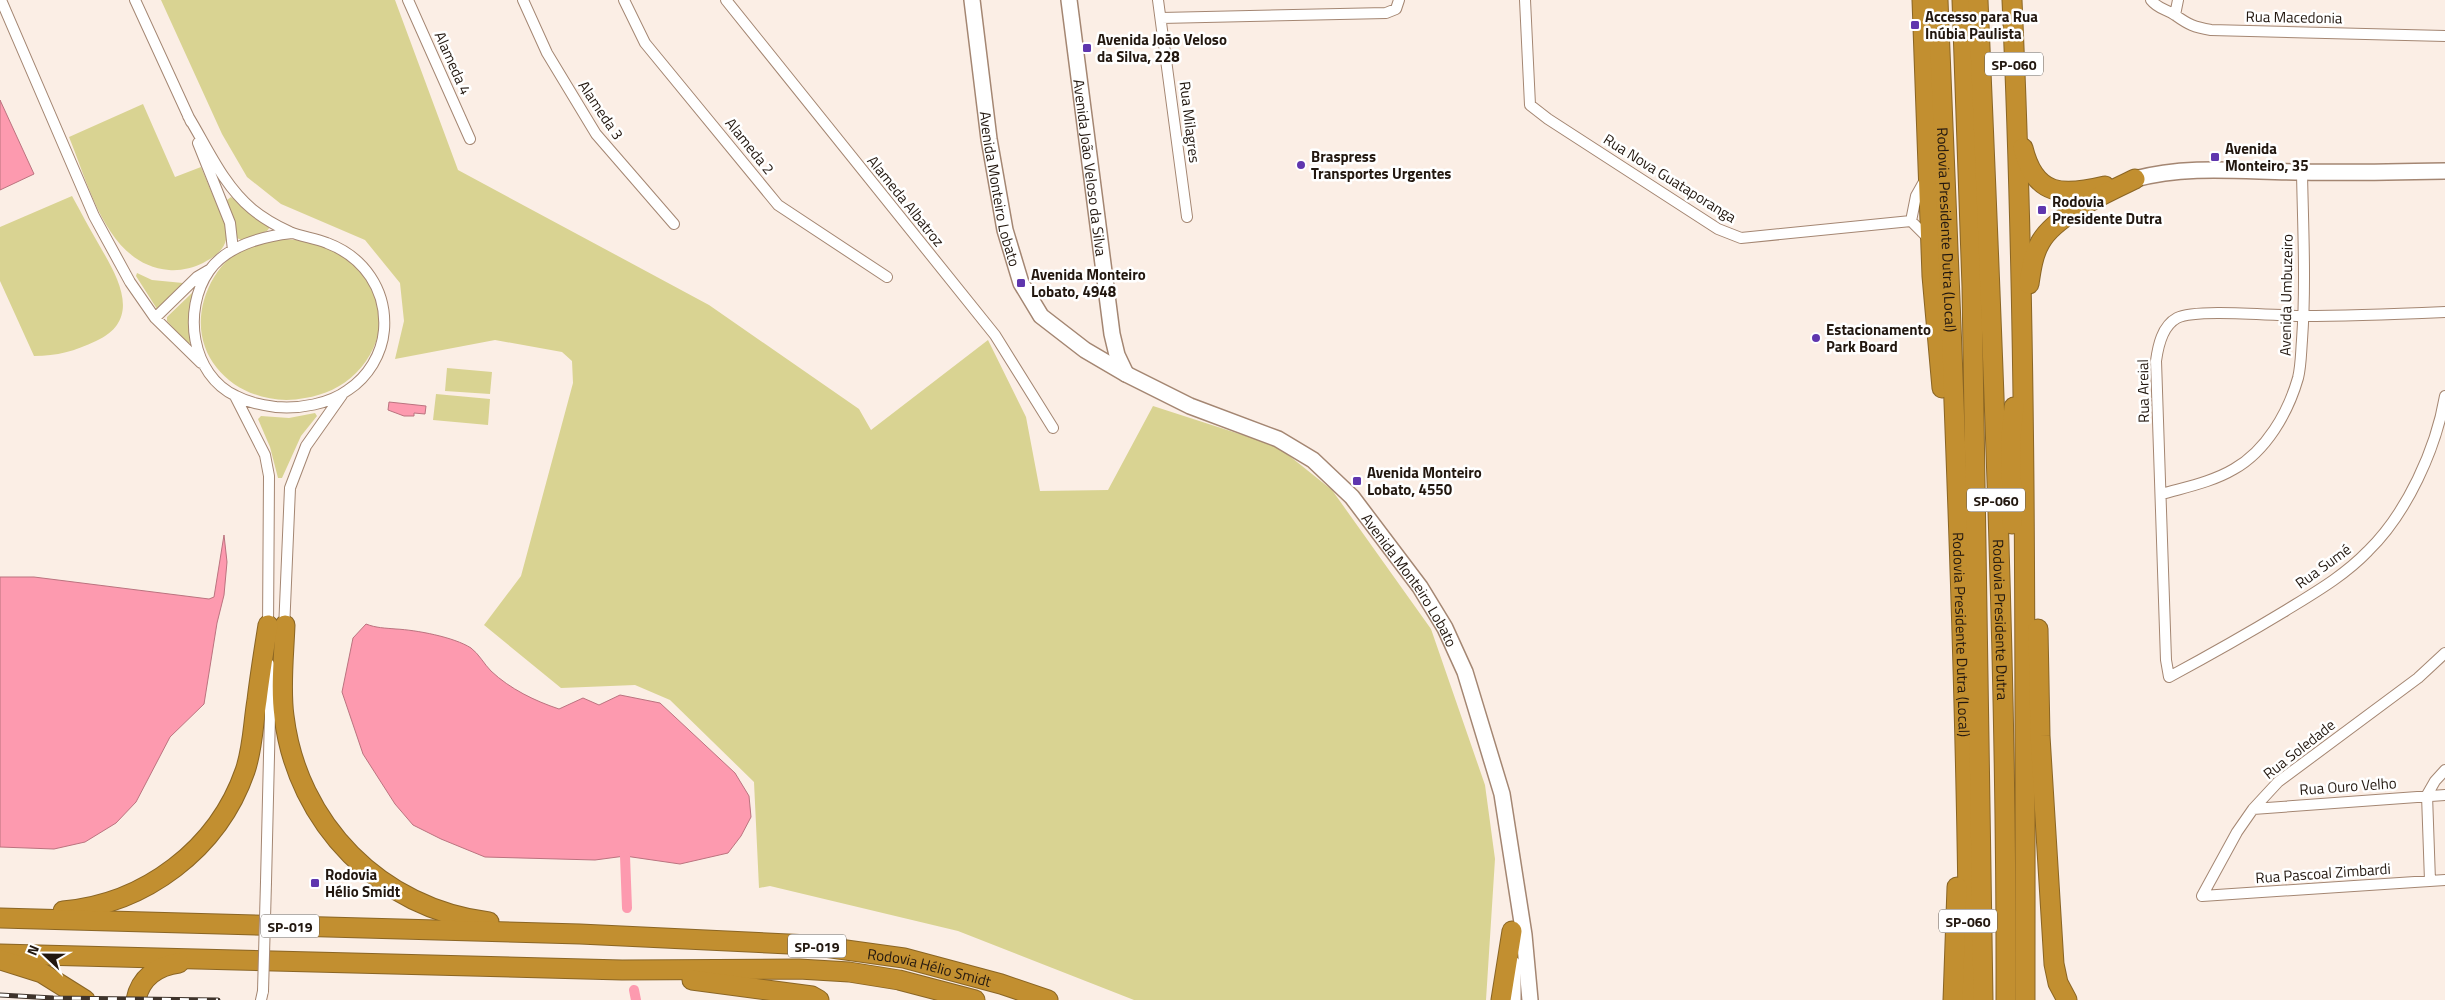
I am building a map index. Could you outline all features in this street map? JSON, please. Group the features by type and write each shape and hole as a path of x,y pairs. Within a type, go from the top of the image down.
{"highway":[{"path":"1922,0 1937,351 1949,473 1960,534"},
{"name":"Rodovia Presidente Dutra (Local)","path":"1938,0 1948,288 1960,534 1968,843 1968,1000"},
{"name":"Rodovia Presidente Dutra","path":"1962,0 1972,287 1983,1000"},
{"name":"Rodovia Presidente Dutra","path":"1978,0 1990,277 2006,844 2006,1000"},
{"name":"Rodovia Presidente Dutra","path":"2012,0 2024,381 2025,1000"},
{"path":"2017,128 2026,163 2041,184 2053,190 2079,192 2135,179"},
{"path":"2022,315 2033,261 2040,242 2051,229 2082,206 2135,179"},
{"path":"2006,844 2013,827 2016,808 2011,436 2014,408 2024,381"},
{"path":"2025,460 2037,562 2040,736 2054,964 2058,983 2067,1000"},
{"path":"0,917 73,910 101,905 128,896 159,879 188,858 211,832 231,803 245,771 254,737 256,702 276,625"},
{"path":"276,625 283,714 290,753 304,790 323,823 348,853 377,879 410,899 446,914 484,922 580,934"},
{"path":"1951,996 1957,882 1968,843"},
{"name":"Rodovia Hélio Smidt","path":"0,917 580,934 810,945 895,956 1001,984 1048,1000"},
{"path":"1500,1000 1512,932"},
{"name":"Rodovia Hélio Smidt","path":"0,954 217,958 622,970 799,969 849,972 899,980 975,1000"},
{"path":"136,1000 144,981 162,967 217,958"},
{"path":"0,960 42,973 85,1000"},
{"path":"622,970 812,996 819,1000"}],"main road":[{"name":"Avenida Monteiro Lobato","path":"972,0 990,139 1011,255 1021,283 1041,316 1085,350 1126,374 1182,403 1270,435 1304,453 1333,477 1352,497 1420,587 1446,628 1465,672 1502,794 1515,890 1524,935 1530,1000"},
{"name":"Avenida João Veloso da Silva","path":"1069,0 1112,334"},
{"path":"2135,179 2156,173 2211,169 2302,172 2445,171"},
{"path":"1085,350 1100,344 1112,334 1117,355 1126,374"},
{"name":"Avenida Monteiro Lobato","path":"1513,1000 1512,932 1515,890"}],"street":[{"path":"1,0 94,216 130,282 155,318 208,370 218,383 235,396 260,405 289,408 310,405 342,395 355,386 376,358 383,341 384,320 381,296 364,268 348,253 327,242 292,233 267,220 241,198 228,183 188,116"},
{"path":"135,0 188,116 230,223 233,250"},
{"name":"Alameda 4","path":"408,0 470,139"},
{"name":"Alameda 3","path":"523,0 547,53 596,134 674,224"},
{"name":"Alameda 2","path":"624,0 645,43 778,205 887,277"},
{"name":"Alameda Albatroz","path":"726,0 994,335 1053,428"},
{"name":"Rua Milagres","path":"1158,0 1187,217"},
{"path":"1161,18 1386,13 1396,9 1399,0"},
{"name":"Rua Nova Guataporanga","path":"1525,0 1530,105 1548,119 1718,228 1741,238 1911,221"},
{"name":"Rua Macedonia","path":"2151,0 2156,7 2175,15 2189,26 2211,30 2445,36"},
{"path":"2175,15 2178,0"},
{"name":"Avenida Umbuzeiro","path":"2162,494 2204,482 2235,469 2258,451 2290,402 2299,376 2303,316 2302,172"},
{"path":"1928,174 1916,196 1911,221 1931,241"},
{"path":"155,318 196,277 209,270 233,250 257,240 292,233"},
{"path":"208,370 194,336 193,319 200,289 209,270"},
{"name":"Rua Areial","path":"2169,677 2166,660 2162,494 2156,361 2157,349 2165,329 2176,319 2185,315 2203,313 2303,316 2445,312"},
{"path":"262,996 270,714 276,625 290,488 306,446 342,395"},
{"path":"235,396 265,455 269,476 276,625 270,714"},
{"name":"Rua Sumé","path":"2169,677 2316,592 2352,567 2370,550 2394,520 2417,480 2434,440 2445,396"},
{"name":"Rua Soledade","path":"2202,896 2226,850 2254,809 2278,782 2418,678 2445,653"},
{"path":"2430,881 2427,795 2435,781 2445,770"},
{"name":"Rua Ouro Velho","path":"2254,809 2445,795"},
{"name":"Rua Pascoal Zimbardi","path":"2202,896 2445,880"}],"shaded area":[{"path":"161,0 395,0 458,170 709,305 859,409 871,430 988,340 1026,417 1040,491 1108,490 1153,406 1277,446 1332,490 1431,629 1485,785 1495,859 1486,1000 1134,1000 958,931 770,886 759,888 754,782 670,700 635,685 561,688 484,625 521,576 573,383 572,361 562,352 495,340 395,359 404,321 400,283 365,240 281,204 247,177 222,134"},
{"path":"0,100 34,174 0,190"},
{"path":"143,104 175,177 201,167 227,229 226,241 221,250 208,260 191,268 169,270 148,265 130,254 115,238 103,220 93,199 69,137"},
{"path":"72,196 112,269 122,296 123,309 119,321 111,332 96,341 66,352 34,356 0,281 0,227"},
{"path":"231,197 270,227 267,231 241,240 237,238 227,200"},
{"path":"283,239 298,240 328,249 354,265 365,276 373,289 378,304 380,323 376,342 368,358 351,378 332,390 319,395 283,400 262,397 242,389 226,377 212,362 204,344 201,323 204,300 208,288 225,262 249,248 262,243"},
{"path":"137,273 152,280 183,283 185,287 157,309 136,276"},
{"path":"192,293 194,294 188,323 191,342 188,344 167,321 167,317"},
{"path":"447,368 492,372 490,394 445,391"},
{"path":"436,394 490,399 488,425 433,420"},
{"path":"389,402 426,406 425,414 414,413 414,416 404,416 388,410"},
{"path":"315,413 317,416 301,436 282,478 278,478 270,447 258,419 261,416 289,418"},
{"path":"224,535 227,562 224,595 217,623 204,704 170,737 136,802 116,823 85,842 54,849 0,847 0,577 34,577 209,599 214,597"},
{"path":"366,624 381,628 445,637 464,644 474,650 491,671 506,683 532,698 559,709 583,698 599,705 620,695 660,703 735,773 749,796 751,817 741,836 728,853 680,864 625,856 595,860 485,857 413,825 395,804 363,754 342,692 353,638"}],"waterway":[{"path":"625,856 627,908"},
{"path":"634,990 636,1000"}],"railway":[{"path":"0,995 53,998 218,1000"}],"place":[{"name":"Accesso para Rua Inúbia Paulista","path":"1915,25"},
{"name":"Avenida João Veloso da Silva, 228","path":"1087,48"},
{"name":"Avenida Monteiro, 35","path":"2215,157"},
{"name":"Braspress Transportes Urgentes","path":"1301,165"},
{"name":"Rodovia Presidente Dutra","path":"2042,210"},
{"name":"Avenida Monteiro Lobato, 4948","path":"1021,283"},
{"name":"Estacionamento Park Board","path":"1816,338"},
{"name":"Avenida Monteiro Lobato, 4550","path":"1357,481"},
{"name":"Rodovia Hélio Smidt","path":"315,883"}]}
